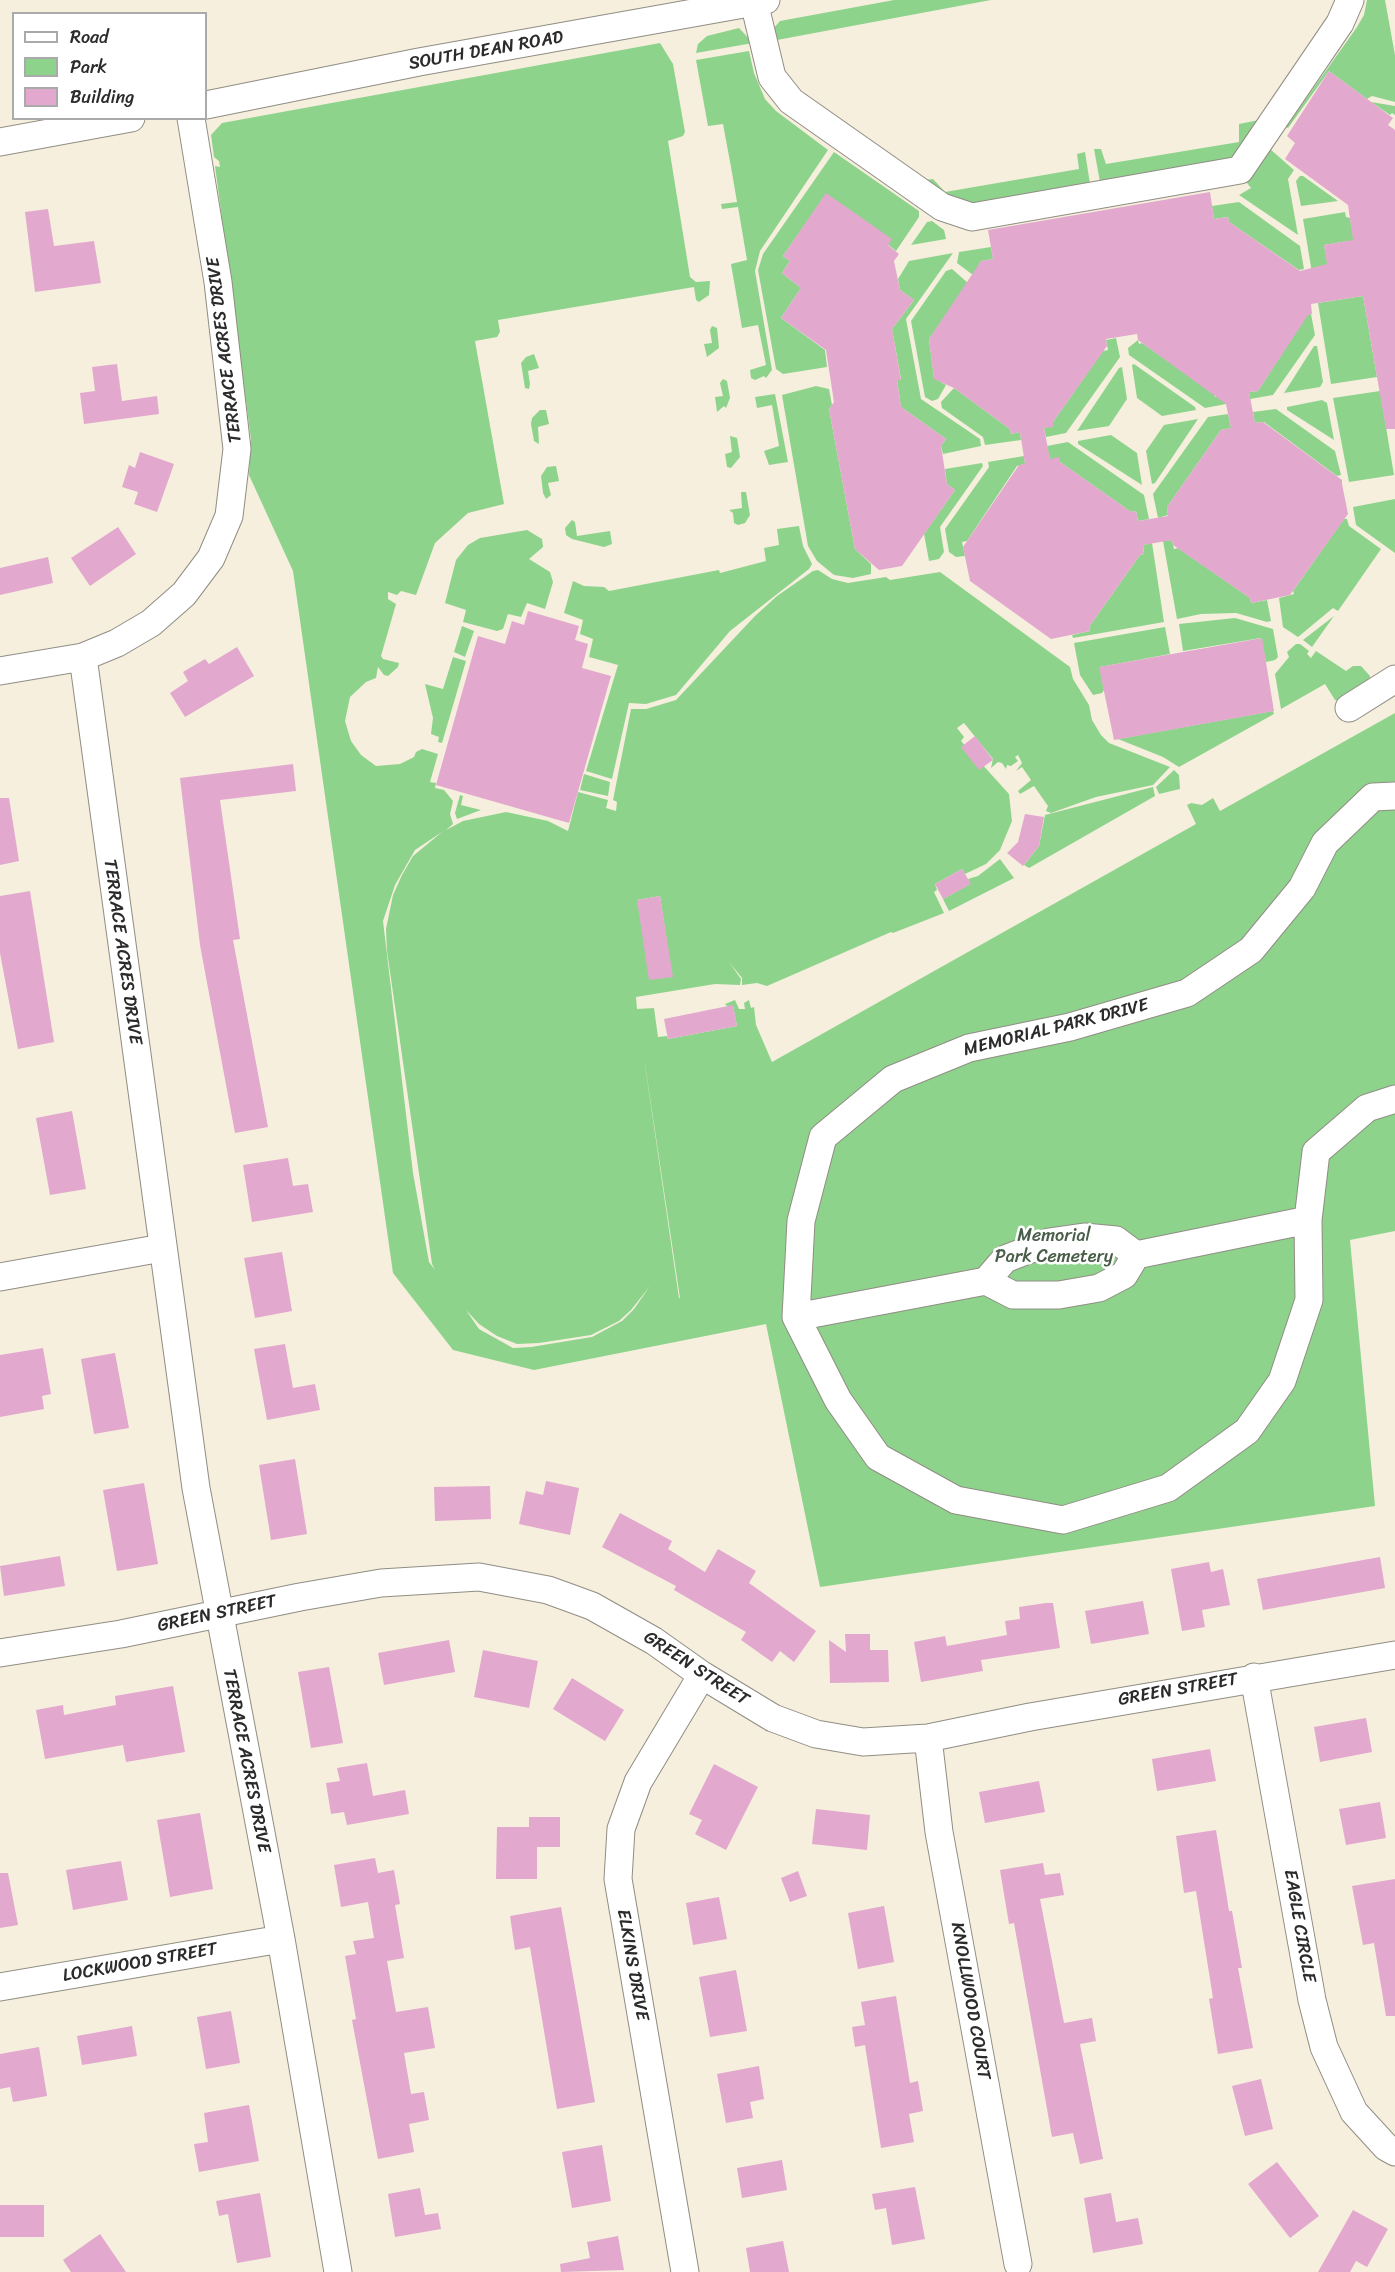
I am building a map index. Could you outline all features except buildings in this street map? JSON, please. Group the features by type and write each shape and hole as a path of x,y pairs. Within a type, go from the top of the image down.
{"street":[{"path":"760,1 772,77 791,101 942,207 972,217 1240,170 1340,23 1350,0"},
{"name":"SOUTH DEAN ROAD","path":"207,105 419,62 760,1"},
{"path":"0,142 120,120"},
{"name":"TERRACE ACRES DRIVE","path":"0,670 83,657 117,643 151,623 184,594 211,558 229,516 237,448 218,282 191,120"},
{"name":"TERRACE ACRES DRIVE","path":"83,657 196,1488 218,1615 281,1939 338,2272"},
{"path":"1349,708 1395,680"},
{"name":"MEMORIAL PARK DRIVE","path":"1395,796 1373,797 1325,843 1302,888 1251,950 1187,993 1070,1027 969,1048 893,1079 823,1137 801,1221 796,1317 838,1400 878,1457 956,1500 1063,1520 1168,1488 1247,1431 1282,1381 1309,1300 1308,1220 1316,1152 1367,1108 1395,1099"},
{"path":"796,1317 986,1281 1013,1295 1059,1295 1099,1288 1124,1275 1136,1255 1308,1220"},
{"path":"986,1281 1005,1259 1049,1242 1084,1237 1116,1240 1136,1255"},
{"path":"0,1277 162,1248"},
{"name":"GREEN STREET","path":"0,1653 218,1615 300,1597 381,1583 479,1577 548,1590 592,1606 654,1641 702,1676 773,1718 816,1734 863,1742 928,1738 1030,1716 1395,1654"},
{"name":"ELKINS DRIVE","path":"685,2272 618,1879 621,1829 638,1782 702,1676"},
{"name":"EAGLE CIRCLE","path":"1254,1677 1312,2000 1324,2047 1354,2112 1386,2148 1395,2152"},
{"name":"KNOLLWOOD COURT","path":"928,1738 939,1832 1018,2264"},
{"name":"LOCKWOOD STREET","path":"0,1987 281,1939"}],"green space":[{"path":"894,0 991,0 777,40 773,29 780,21"},
{"path":"1367,0 1385,0 1395,55 1395,102 1372,96 1367,99 1329,71 1288,128 1286,127 1357,27 1364,15"},
{"path":"739,28 753,43 696,53 698,44 707,36"},
{"name":"Memorial Park Cemetery","path":"660,43 673,64 685,132 683,136 668,141 690,277 696,282 710,281 709,295 699,302 696,300 694,287 498,320 500,332 497,337 475,341 504,504 468,513 435,543 416,595 401,591 397,595 388,592 388,599 396,604 381,656 383,659 399,663 398,667 388,676 384,675 378,667 376,678 366,682 350,697 345,721 351,741 361,755 376,766 400,764 414,757 416,752 422,749 438,754 430,782 436,783 435,788 444,790 453,801 450,814 453,824 446,830 463,821 506,812 548,821 568,831 578,792 608,800 606,808 616,811 617,802 613,800 631,709 646,709 676,700 755,616 777,596 813,571 818,570 832,579 848,583 886,577 890,580 940,572 1070,667 1073,679 1089,705 1092,720 1109,743 1170,767 1153,785 1096,797 1051,813 1046,811 1048,806 1034,786 1020,794 1018,791 1031,780 1022,767 1016,771 1022,763 1018,755 1015,757 1018,761 1011,766 1007,765 1006,769 1002,763 998,762 991,768 993,759 964,723 957,728 964,737 961,741 1009,794 1012,821 1000,850 986,864 965,874 962,869 935,884 937,890 934,892 944,913 891,932 767,986 757,983 742,985 742,978 729,962 741,979 740,985 715,984 636,997 637,1009 654,1008 658,1037 667,1036 668,1039 737,1026 733,1006 725,1004 735,1000 739,1009 745,1009 744,1003 749,1000 751,1008 754,1007 756,1025 772,1062 1196,824 1187,805 1191,803 1202,805 1213,798 1220,811 1395,713 1395,1231 1350,1240 1375,1506 820,1587 766,1324 534,1370 453,1350 393,1273 293,571 249,475 251,439 215,166 220,167 219,161 214,157 211,135 222,123","holes":["442,832 413,856 402,875 393,895 386,929 387,951 432,1264 435,1270 429,1262 413,1173 383,921 395,885 415,850","660,896 672,976 637,900","645,1064 680,1298 679,1298","650,1286 634,1309 622,1321 592,1337 513,1348 479,1329 466,1310 479,1324 497,1336 517,1344 591,1335 619,1321"]},
{"path":"749,51 754,73 765,99 776,111 828,150 760,251 755,271 772,370 766,378 764,376 755,380 751,378 750,370 766,365 758,325 742,328 731,264 747,260 738,207 722,209 721,204 737,202 731,167 723,124 708,126 696,60"},
{"path":"1371,102 1395,106 1395,115 1392,113 1390,115"},
{"path":"1259,120 1235,156 1229,160 1100,182 1094,149 1101,149 1106,164 1239,142 1239,124"},
{"path":"1270,149 1294,170 1288,179 1298,235 1239,195 1251,188 1247,183"},
{"path":"834,152 919,211 919,217 896,251 826,194 783,256 790,261 782,273 801,288 781,318 825,350 827,367 783,374 776,369 758,270 763,254"},
{"path":"1085,152 1090,184 959,207 924,180 933,179 945,192 1079,169 1077,154"},
{"path":"1300,176 1338,201 1301,206 1296,181"},
{"path":"1239,202 1300,246 1304,269 1299,270 1229,222 1228,217 1214,219 1212,206"},
{"path":"1345,212 1346,217 1350,218 1359,272 1348,241 1324,245 1330,276 1313,279 1303,219"},
{"path":"932,221 944,230 946,239 911,245 927,222"},
{"path":"991,247 993,259 981,261 973,275 957,263 959,252"},
{"path":"953,253 906,319 921,399 980,439 981,446 943,454 941,446 946,439 901,407 897,380 901,379 892,329 914,300 900,290 898,279 909,261"},
{"path":"952,269 968,283 929,339 934,378 946,385 938,399 932,401 925,397 911,321 946,271"},
{"path":"1363,296 1377,377 1331,384 1318,303"},
{"path":"1311,314 1315,335 1273,395 1250,399 1249,392 1258,391 1307,315"},
{"path":"712,326 717,328 719,348 707,357 704,344 712,343 710,330"},
{"path":"1116,338 1120,357 1066,433 1046,437 1044,428 1053,426 1053,422 1103,351 1108,350 1106,340"},
{"path":"1138,340 1139,344 1142,343 1214,393 1215,397 1225,396 1226,404 1205,408 1129,355 1128,348"},
{"path":"1314,346 1317,346 1323,382 1320,387 1284,393"},
{"path":"534,354 539,368 528,371 529,389 525,388 521,363 526,357"},
{"path":"1134,364 1195,407 1196,410 1162,416 1137,398 1132,365"},
{"path":"1122,367 1127,399 1109,426 1077,431 1119,368"},
{"path":"723,379 727,381 730,398 726,408 724,406 717,412 715,397 723,396 720,383"},
{"path":"816,386 829,389 832,405 829,409 855,549 871,564 871,574 853,578 834,575 817,561 808,546 782,395"},
{"path":"954,388 1010,429 1011,434 1020,432 1021,440 985,445 983,437 942,408 941,402"},
{"path":"1380,391 1394,475 1349,482 1333,398"},
{"path":"775,394 788,462 769,465 764,451 779,446 772,405 757,408 755,397"},
{"path":"1322,400 1327,403 1334,440 1287,410 1287,407"},
{"path":"1276,409 1335,451 1341,475 1337,476 1264,422 1255,423 1253,412"},
{"path":"540,410 546,410 549,424 538,427 539,444 534,441 531,424 532,418"},
{"path":"1228,414 1231,428 1221,430 1167,507 1168,515 1158,518 1153,494 1208,417"},
{"path":"1198,419 1155,483 1152,484 1146,451 1164,425"},
{"path":"1111,435 1137,453 1142,485 1078,444 1078,441"},
{"path":"730,436 737,438 740,457 731,468 727,467 725,454 732,452"},
{"path":"1068,442 1144,495 1149,519 1138,521 1136,511 1131,512 1060,462 1050,459 1047,446"},
{"path":"1024,456 1025,464 1017,466 967,541 962,542 965,556 956,557 949,552 945,529 989,467 988,462"},
{"path":"982,463 983,466 940,527 944,552 939,559 929,561 924,534 955,490 947,484 945,469"},
{"path":"556,466 559,481 548,483 551,495 546,499 541,476 547,467"},
{"path":"741,492 746,492 750,515 745,523 738,525 734,523 733,513 729,510 742,508"},
{"path":"1395,499 1395,553 1356,525 1353,507"},
{"path":"1344,519 1347,519 1349,526 1381,549 1338,611 1333,608 1298,637 1283,627 1279,598 1294,594 1293,591"},
{"path":"572,520 575,522 577,536 610,531 612,544 604,547 572,539 566,535 565,528"},
{"path":"799,526 803,546 812,564 809,569 730,631 676,695 646,704 629,703 612,779 586,771 618,665 589,657 593,639 580,634 583,620 564,613 573,581 584,586 604,587 609,591 719,570 720,573 766,561 764,548 779,545 777,529"},
{"path":"527,530 542,539 543,547 529,559 550,572 553,582 545,609 527,603 521,617 508,614 503,629 497,631 463,622 466,610 445,603 456,560 468,545 480,538"},
{"path":"1172,540 1174,549 1178,548 1250,598 1251,603 1267,600 1271,621 1267,622 1236,613 1201,614 1177,619 1163,541"},
{"path":"1152,543 1164,622 1073,638 1072,635 1090,631 1089,627 1140,555 1144,554 1143,545"},
{"path":"1334,616 1312,647 1303,640"},
{"path":"1235,618 1273,629 1278,657 1266,662 1261,638 1183,651 1179,624"},
{"path":"462,626 474,631 465,657 454,652"},
{"path":"1165,627 1170,654 1100,667 1104,690 1102,693 1093,695 1080,675 1074,643"},
{"path":"1296,644 1300,644 1309,651 1307,654 1311,658 1316,651 1346,671 1353,666 1361,666 1370,676 1370,683 1339,701 1335,700 1325,684 1281,709 1275,674 1289,657 1287,652"},
{"path":"453,657 466,661 442,743 438,742 439,737 431,734 433,718 425,684 443,689"},
{"path":"1273,711 1274,714 1179,767 1163,757 1118,739"},
{"path":"1174,770 1179,775 1180,789 1159,794 1156,787"},
{"path":"584,774 610,782 608,796 580,790"},
{"path":"1153,787 1155,796 1029,868 1024,865 1039,846 1045,815"},
{"path":"460,795 463,796 461,805 481,810 457,819 455,813"},
{"path":"1000,859 1014,878 949,911 943,899 970,884 968,879 978,876"}]}
